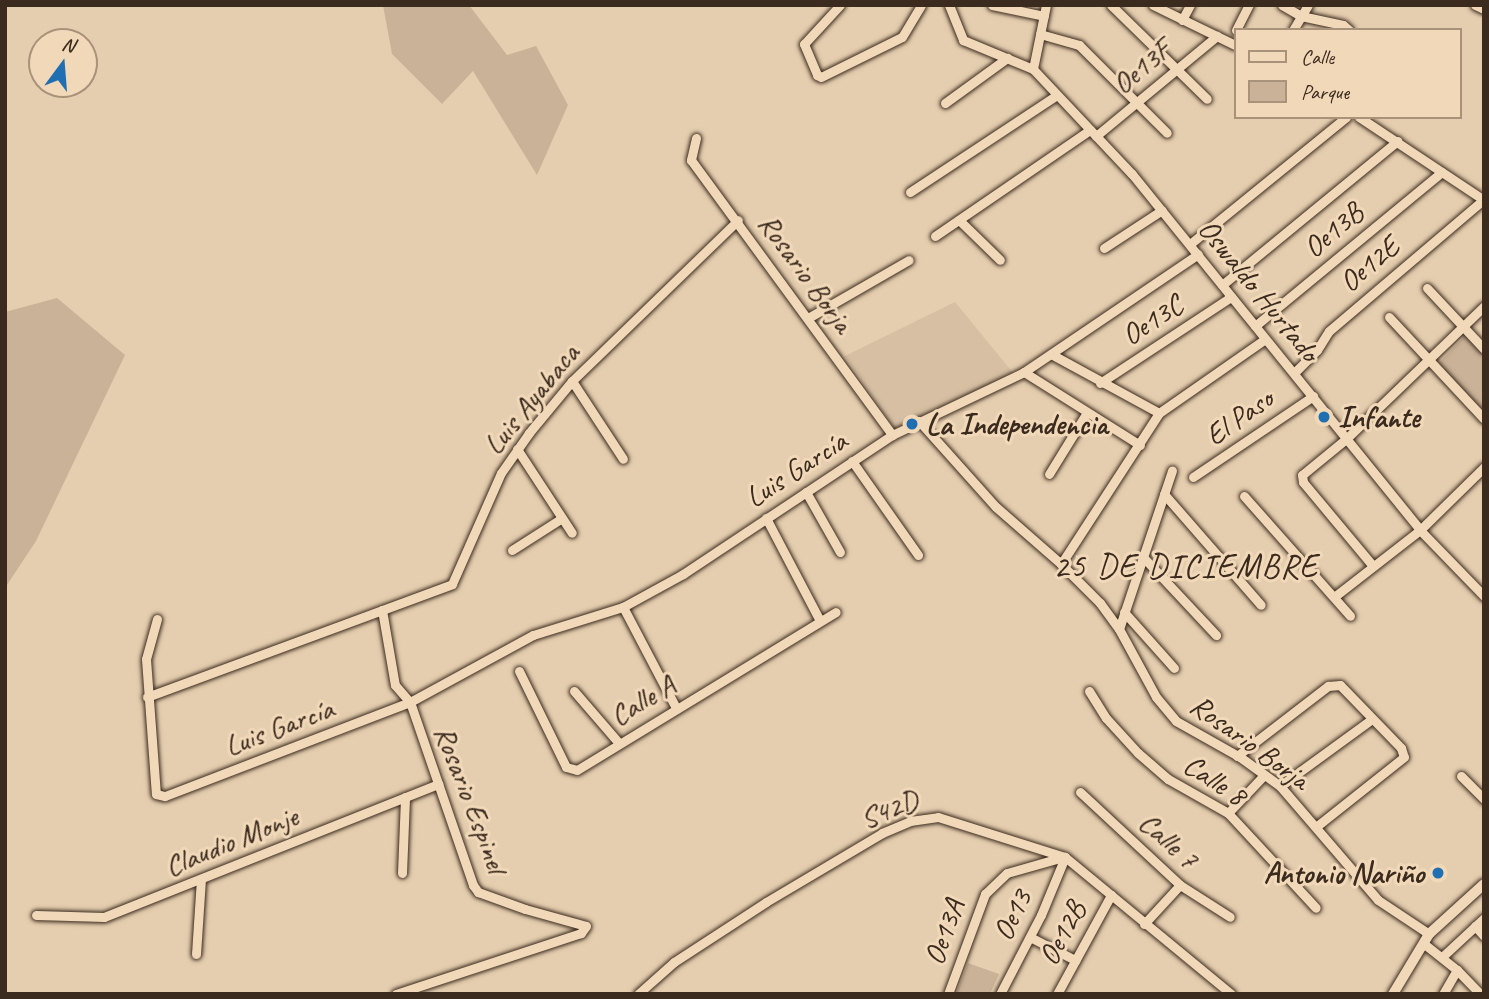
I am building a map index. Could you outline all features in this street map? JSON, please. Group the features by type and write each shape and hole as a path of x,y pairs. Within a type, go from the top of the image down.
{"street":[{"path":"840,5 804,44 817,75 821,77 902,37 922,5"},
{"path":"949,5 963,40 1033,69 1046,5"},
{"path":"992,5 1044,16"},
{"path":"1111,5 1208,99"},
{"path":"1153,5 1232,43"},
{"path":"1182,20 1190,5"},
{"path":"1237,28 1249,5"},
{"path":"1282,5 1301,16 1347,28"},
{"path":"1294,28 1308,5"},
{"path":"1475,5 1484,9"},
{"path":"1040,34 1073,41 1167,133"},
{"name":"Oe13F","path":"935,236 1136,103 1217,36"},
{"path":"945,103 1007,58"},
{"name":"Oswaldo Hurtado","path":"1033,69 1162,210 1420,530 1484,596"},
{"path":"910,192 1057,95"},
{"path":"1190,244 1344,119"},
{"path":"1362,119 1483,200"},
{"name":"Rosario Borja","path":"696,138 691,160 738,220 892,435"},
{"path":"1222,285 1397,141"},
{"name":"Oe13B","path":"1255,326 1442,172"},
{"name":"Oe12E","path":"1294,372 1317,350 1329,331 1483,200"},
{"path":"1104,248 1162,210"},
{"name":"Luis Ayabaca","path":"147,697 382,610 391,604 452,584 501,473 517,449 572,381 738,220"},
{"path":"959,220 1000,260"},
{"name":"Luis García","path":"147,697 154,790 159,796 165,796 410,702 533,635 623,607 683,574 892,435 1024,372 1198,254"},
{"path":"808,318 909,260"},
{"path":"1427,288 1484,349"},
{"name":"Oe13C","path":"1100,383 1231,297"},
{"path":"1373,566 1301,478 1347,439 1484,306"},
{"path":"1389,317 1484,419"},
{"path":"1061,564 1159,414 1265,339"},
{"path":"1051,354 1159,414"},
{"path":"1024,372 1086,414 1140,445"},
{"path":"572,381 623,459"},
{"name":"El Paso","path":"1193,477 1312,396"},
{"path":"1049,474 1086,414"},
{"name":"Rosario Borja","path":"919,421 996,507 1061,564 1100,603 1119,629 1156,697 1175,721 1237,756 1280,786 1378,900 1426,938 1477,991"},
{"path":"517,449 572,533"},
{"path":"852,461 918,555"},
{"path":"1334,597 1420,530 1484,467"},
{"path":"1119,629 1172,471"},
{"path":"806,492 840,552"},
{"path":"1164,494 1261,605"},
{"path":"1244,496 1350,616"},
{"path":"512,550 562,518"},
{"path":"766,518 820,621"},
{"path":"1143,557 1216,635"},
{"path":"623,607 676,708"},
{"path":"382,610 396,685 410,702"},
{"name":"Calle A","path":"519,671 567,768 577,770 618,742 836,612"},
{"path":"1124,612 1174,668"},
{"path":"147,697 146,659 157,619"},
{"path":"1237,756 1334,683 1340,685 1401,748 1404,757 1317,826"},
{"path":"574,691 618,742"},
{"name":"Calle 8","path":"1089,691 1106,718 1157,771 1228,813 1316,908"},
{"name":"Rosario Espinel","path":"397,994 581,933 586,928 581,922 525,909 478,892 473,885 410,702"},
{"path":"1280,786 1372,719"},
{"path":"1228,813 1264,775"},
{"path":"1461,776 1484,799"},
{"name":"Claudio Monje","path":"36,915 104,917 438,784"},
{"name":"Calle 7","path":"1080,792 1180,885 1230,917"},
{"path":"402,873 405,797"},
{"name":"S42D","path":"638,994 674,962 766,902 882,833 910,821 938,817 1065,857 1231,994"},
{"name":"Oe13","path":"1000,994 1030,937 1065,857"},
{"name":"Oe13A","path":"948,994 985,894 1007,873 1065,857"},
{"path":"196,954 201,879"},
{"path":"1393,994 1426,938 1484,884"},
{"path":"1144,924 1180,885"},
{"name":"Oe12B","path":"1057,994 1111,895"},
{"path":"1442,957 1484,918"},
{"path":"1475,926 1484,936"},
{"path":"1030,937 1074,960"},
{"path":"1444,994 1457,970"},
{"path":"1477,991 1484,980"}],"shaded area":[{"path":"955,302 1014,374 895,429 845,356"}],"green space":[{"path":"383,5 469,5 507,55 536,46 568,105 537,175 473,71 442,104 392,54"},
{"path":"57,298 125,355 36,541 5,588 5,312"},
{"path":"1467,334 1484,353 1484,415 1437,365"},
{"path":"968,963 999,974 990,994 956,994"}],"place":[{"name":"Infante","path":"1324,417"},
{"name":"La Independencia","path":"912,424"},
{"name":"Antonio Nariño","path":"1438,873"}],"district":[{"name":"25 DE DICIEMBRE","path":"1186,567"}]}
